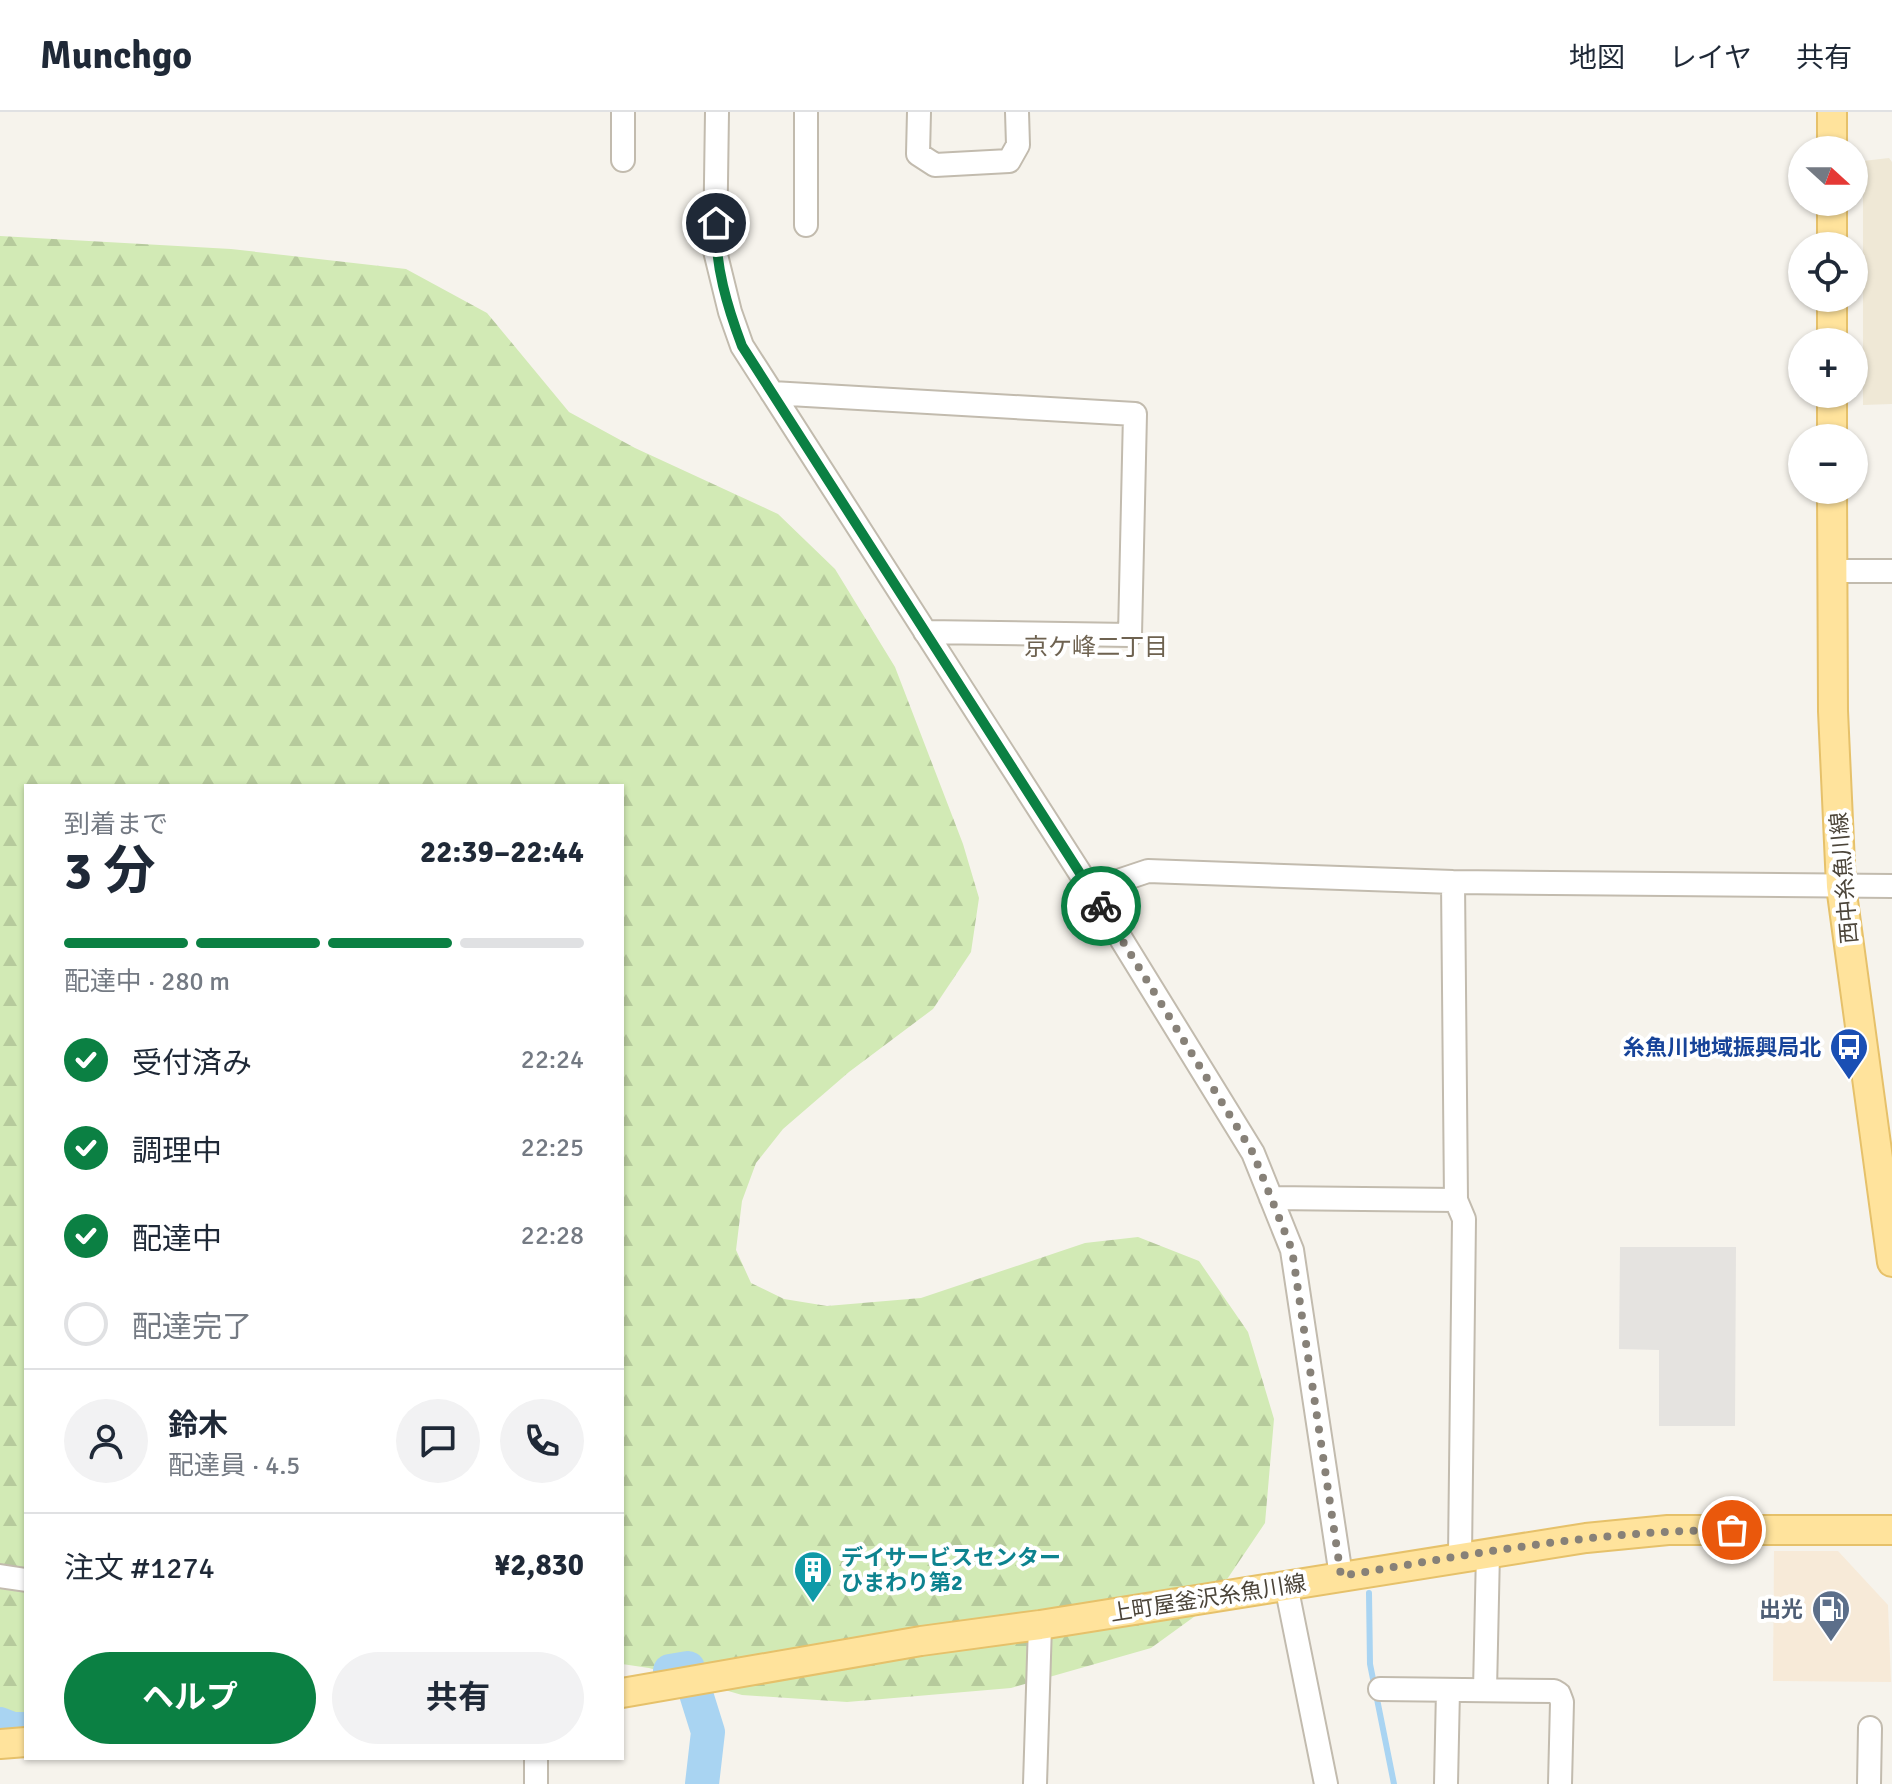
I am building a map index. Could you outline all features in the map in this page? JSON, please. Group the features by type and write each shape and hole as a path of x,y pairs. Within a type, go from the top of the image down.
{"main road":[{"path":"1832,112 1832,136"},
{"name":"西中糸魚川線","path":"1832,504 1833,711 1841,886 1888,1197 1892,1262"},
{"name":"上町屋釜沢糸魚川線","path":"624,1693 921,1641 1040,1625 1586,1538 1668,1530 1892,1530"},
{"path":"0,1744 24,1742"}],"street":[{"path":"623,112 623,160"},
{"path":"717,112 715,251 742,346 1091,890 1253,1153 1292,1250 1341,1576"},
{"path":"806,112 806,225"},
{"path":"919,112 918,154 935,165 1009,161 1018,145 1017,112"},
{"path":"772,393 1135,414 1130,635 925,632"},
{"path":"1832,571 1892,571"},
{"path":"1091,890 1148,871 1453,882 1892,886"},
{"path":"1453,882 1456,1200 1464,1219 1474,1554 1485,1690"},
{"path":"1271,1198 1456,1200"},
{"path":"0,1576 24,1580"},
{"path":"1286,1585 1326,1784"},
{"path":"1035,1784 1040,1625"},
{"path":"1380,1689 1554,1691 1562,1702 1560,1784"},
{"path":"1446,1784 1448,1690"},
{"path":"1869,1784 1870,1728"},
{"path":"536,1760 536,1784"}],"shaded area":[{"path":"1889,158 1892,162 1892,404 1868,405 1868,328 1863,328 1863,312 1868,312 1868,232 1863,232 1863,216 1868,216 1868,160"},
{"path":"1620,1247 1736,1247 1735,1426 1659,1426 1659,1350 1619,1349"},
{"name":"出光","path":"1774,1551 1838,1551 1888,1605 1891,1682 1773,1681"}],"green space":[{"path":"0,236 231,249 406,269 487,313 569,412 635,448 778,514 835,569 895,667 963,844 979,898 971,952 933,1009 849,1072 783,1129 756,1163 742,1201 736,1250 751,1283 784,1299 827,1306 921,1298 1085,1243 1138,1237 1199,1261 1248,1332 1274,1419 1265,1523 1209,1606 1151,1648 1011,1688 847,1702 742,1695 649,1668 624,1664 624,784 24,784 24,1730 0,1719"}],"waterway":[{"path":"1369,1593 1370,1664 1394,1784"},
{"path":"670,1671 688,1668 708,1732 702,1784"},
{"path":"0,1724 24,1729"}],"way so far":[{"path":"1101,906 1253,1153 1292,1250 1341,1576 1586,1538 1668,1530 1732,1530"}],"place":[{"name":"糸魚川地域振興局北","path":"1849,1081"},
{"name":"デイサービスセンター ひまわり第2","path":"813,1604"},
{"name":"出光","path":"1831,1643"}],"district":[{"name":"京ケ峰二丁目","path":"1096,647"}],"route":[{"path":"716,223 715,251 742,346 1101,906"}]}
